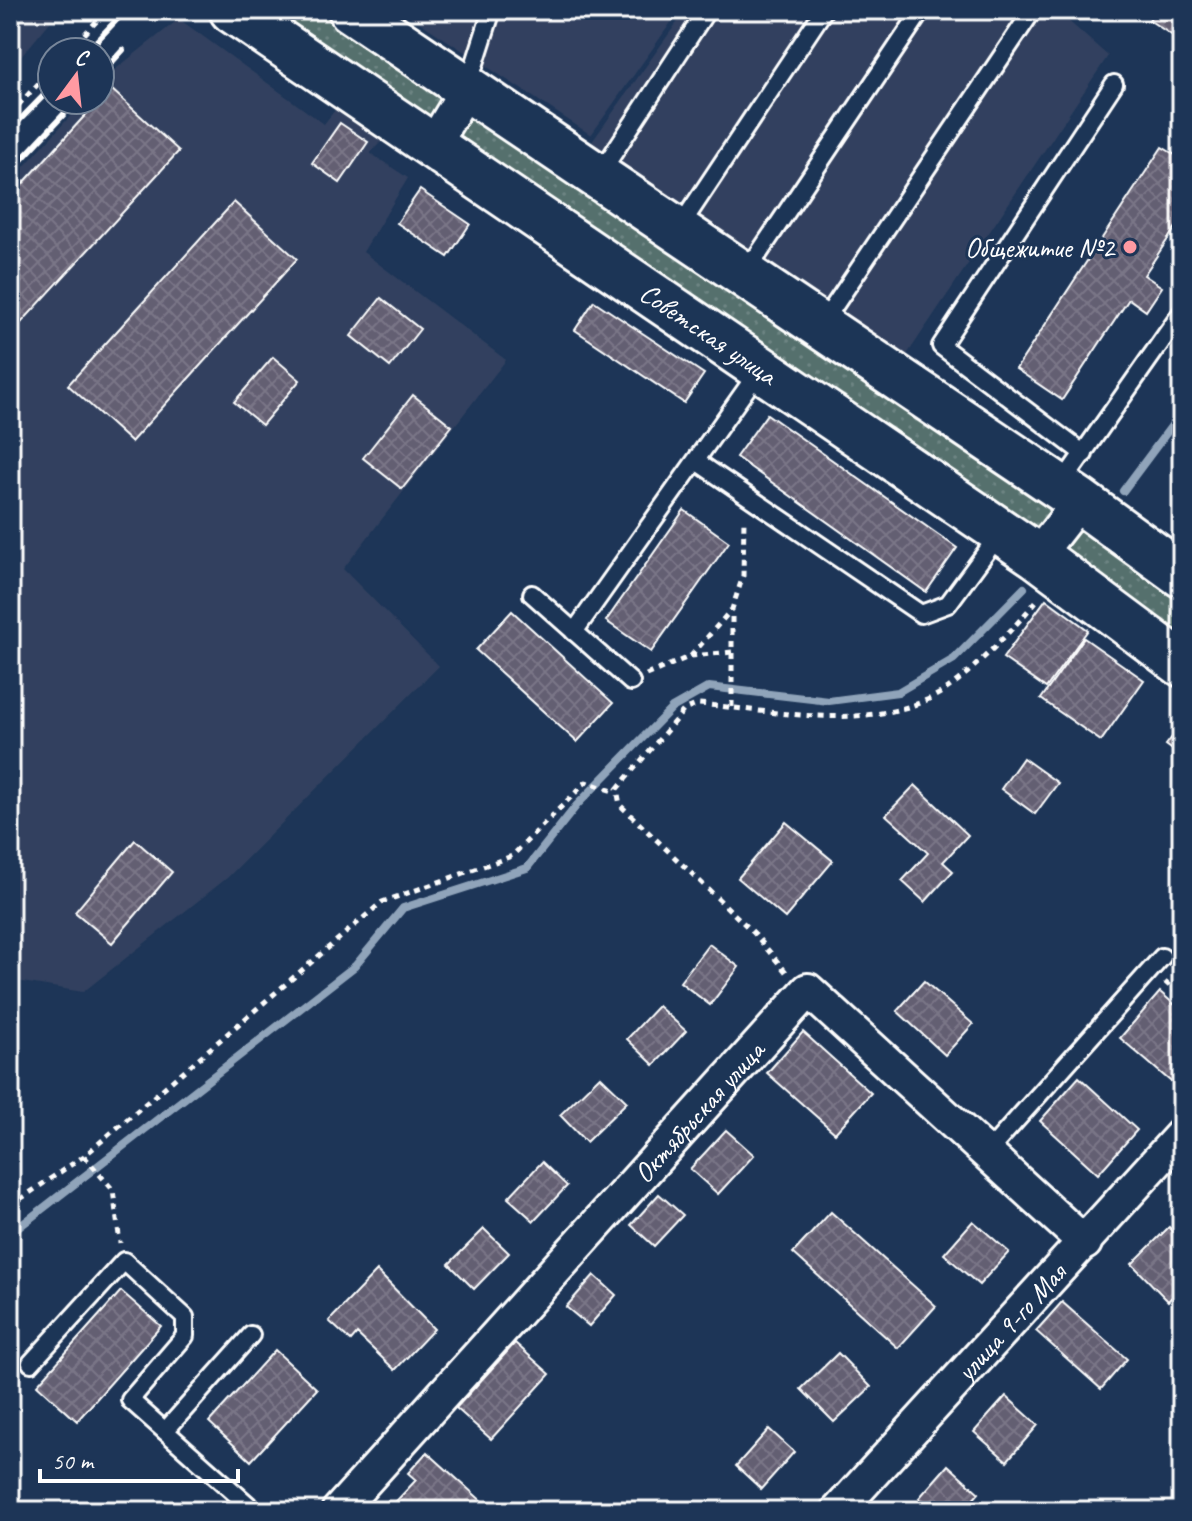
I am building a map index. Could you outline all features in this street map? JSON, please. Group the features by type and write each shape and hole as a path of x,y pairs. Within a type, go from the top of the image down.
{"main road":[{"name":"Советская улица","path":"232,10 1049,564 1182,664"},
{"path":"351,10 821,326 1074,481 1182,575"}],"street":[{"path":"433,145 466,90"},
{"path":"1049,564 1074,481"},
{"path":"801,997 808,990 1085,1243"},
{"name":"Октябрьская улица","path":"338,1511 801,997"},
{"name":"улица 9-го Мая","path":"838,1511 1182,1134"}],"lane":[{"path":"466,90 492,10"},
{"path":"599,175 707,10"},
{"path":"678,230 824,10"},
{"path":"744,275 922,10"},
{"path":"821,326 1033,10"},
{"path":"1114,84 941,346 1074,481 1182,312"},
{"path":"574,632 760,370"},
{"path":"696,461 921,614 948,604 1001,531"},
{"path":"532,594 631,682"},
{"path":"986,1154 1162,957"},
{"path":"31,1363 124,1261 185,1317 185,1336 130,1400 255,1511"},
{"path":"165,1431 251,1335"}],"path":[{"path":"83,36 107,10"},
{"path":"10,114 36,86"},
{"path":"732,707 732,609 743,576 745,536 741,492"},
{"path":"616,792 684,710 699,704 830,716 900,709 937,695 1011,632 1049,564"},
{"path":"691,656 732,609"},
{"path":"631,682 691,656 733,652"},
{"path":"10,1206 84,1156 382,902 512,856 586,782 616,792"},
{"path":"616,792 620,805 754,933 780,962 801,997"},
{"path":"84,1156 113,1190 119,1234"}],"shaded area":[{"path":"10,10 60,10 36,36 10,70"},
{"path":"401,10 680,10 591,135"},
{"path":"686,10 1056,10 1108,56 904,359 589,146"},
{"path":"179,19 324,124 338,106 385,138 370,153 408,178 363,252 506,360 343,569 439,666 227,878 83,992 10,980 10,182 70,116 116,116 116,69"}],"green space":[{"path":"259,10 327,10 448,94 428,130"},
{"path":"468,107 1066,507 1040,544 448,142"},
{"path":"1082,515 1182,589 1182,651 1051,553"}],"building":[{"path":"1156,10 1182,10 1182,42 1149,20"},
{"path":"116,93 179,151 10,335 10,198 85,116 116,116"},
{"path":"340,123 368,142 340,183 312,163"},
{"name":"Общежитие №2","path":"1162,147 1182,159 1182,218 1144,275 1162,287 1146,311 1129,299 1062,400 1016,369"},
{"path":"420,190 470,224 448,257 397,223"},
{"path":"234,202 297,259 131,442 68,385"},
{"path":"381,298 420,329 390,367 351,336"},
{"path":"594,301 704,374 684,403 575,330"},
{"path":"273,357 300,380 262,425 234,402"},
{"path":"413,395 452,426 402,489 363,458"},
{"path":"767,414 957,548 926,592 736,457"},
{"path":"684,510 729,542 651,652 606,621"},
{"path":"1046,599 1088,630 1046,688 1003,658"},
{"path":"512,611 613,703 577,742 476,650"},
{"path":"1084,638 1144,680 1101,741 1041,699"},
{"path":"1182,724 1182,757 1166,745"},
{"path":"1023,758 1058,783 1035,814 1001,789"},
{"path":"915,785 968,835 943,862 953,871 925,902 902,881 928,853 886,815"},
{"path":"786,822 833,861 785,918 738,878"},
{"path":"135,840 172,872 112,943 75,912"},
{"path":"709,944 739,967 710,1005 680,982"},
{"path":"924,981 973,1024 945,1055 897,1011"},
{"path":"1160,992 1182,1011 1182,1079 1176,1086 1120,1038"},
{"path":"658,1006 686,1031 654,1065 627,1039"},
{"path":"803,1032 871,1093 835,1133 767,1073"},
{"path":"600,1076 627,1102 586,1142 560,1115"},
{"path":"1079,1077 1137,1130 1098,1174 1040,1121"},
{"path":"726,1130 754,1155 718,1194 690,1169"},
{"path":"542,1162 567,1186 534,1221 508,1198"},
{"path":"659,1194 683,1215 654,1246 631,1225"},
{"path":"831,1212 936,1306 898,1348 793,1253"},
{"path":"973,1221 1009,1252 979,1285 944,1254"},
{"path":"1169,1227 1182,1240 1182,1287 1168,1301 1132,1264"},
{"path":"484,1229 509,1253 474,1289 449,1264"},
{"path":"377,1271 434,1329 395,1370 357,1334 351,1341 329,1321"},
{"path":"594,1275 616,1295 589,1326 566,1307"},
{"path":"121,1291 161,1326 77,1421 37,1385"},
{"path":"1062,1302 1127,1359 1101,1389 1036,1331"},
{"path":"515,1343 550,1374 491,1439 456,1408"},
{"path":"275,1350 317,1389 251,1461 209,1422"},
{"path":"838,1353 871,1387 834,1422 801,1389"},
{"path":"1006,1396 1038,1425 1007,1461 974,1432"},
{"path":"769,1429 794,1452 761,1489 736,1466"},
{"path":"427,1452 485,1504 478,1511 387,1511 416,1480 408,1473"},
{"path":"948,1465 979,1493 963,1511 933,1511 919,1498"}],"waterway":[{"path":"1123,491 1182,412"},
{"path":"10,1234 355,966 403,908 527,868 577,805 672,708 709,687 829,701 898,692 954,659 1024,588"}],"railway":[{"path":"101,36 126,10"},
{"path":"116,58 123,50"},
{"path":"10,130 36,103"},
{"path":"10,172 62,116"}],"place":[{"name":"Общежитие №2","path":"1130,247"}]}
